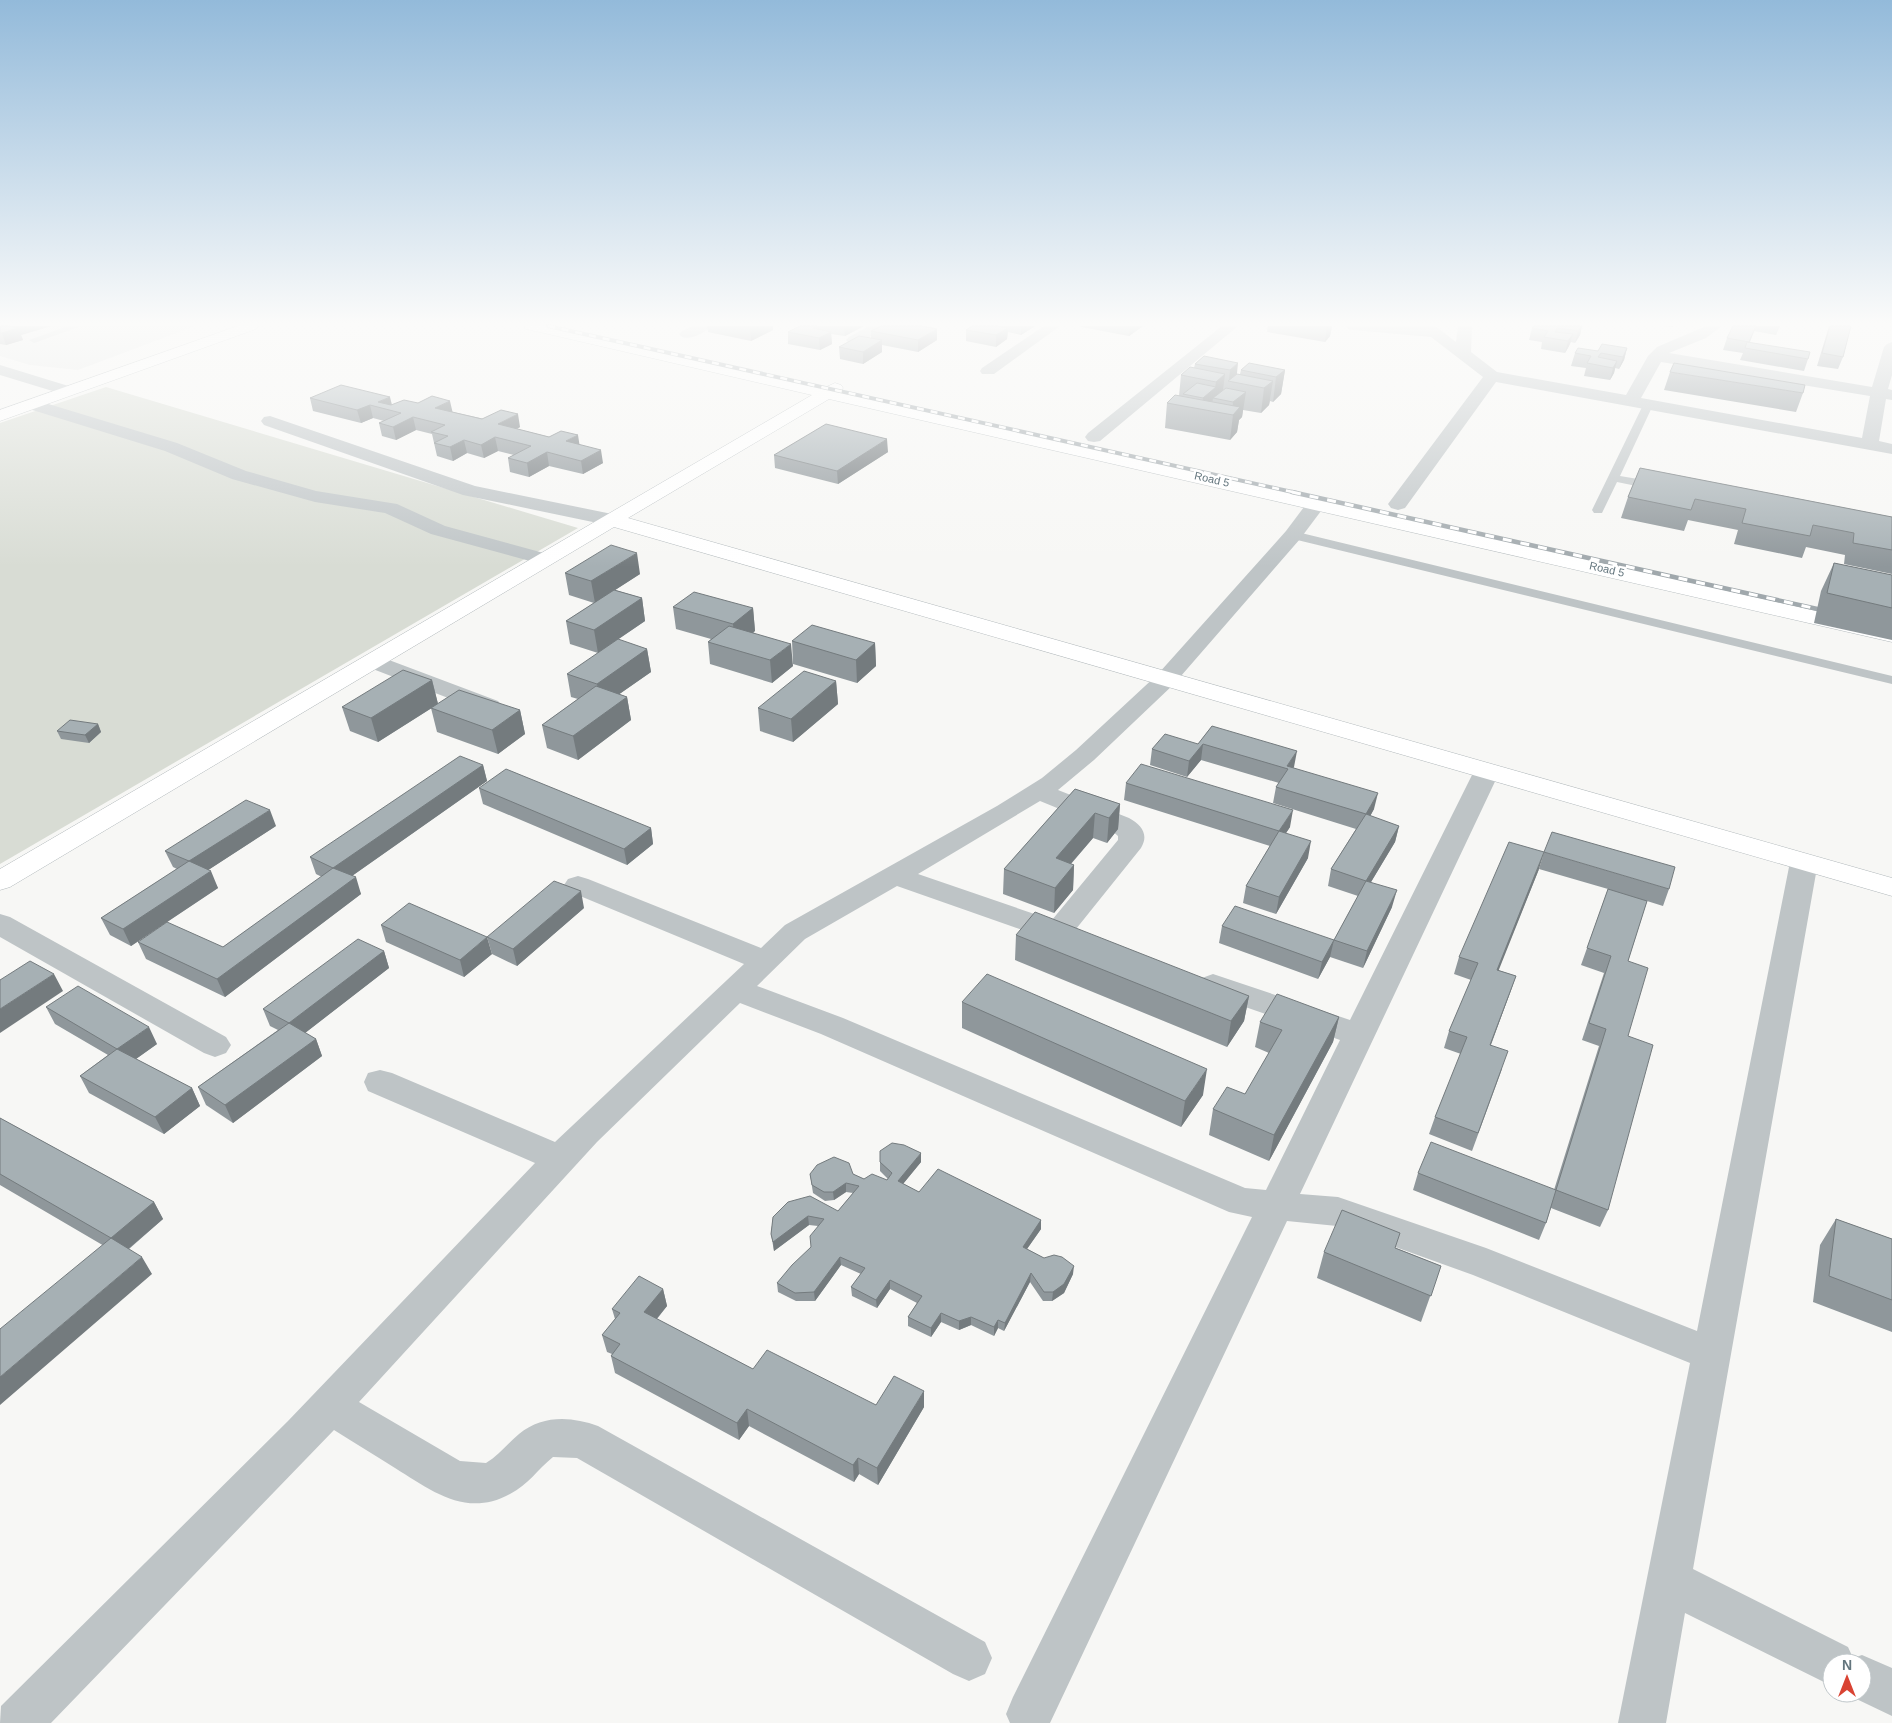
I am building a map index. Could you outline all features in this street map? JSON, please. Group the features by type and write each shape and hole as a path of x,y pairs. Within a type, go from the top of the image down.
{"street":[{"path":"0,416 26,406"},
{"path":"40,406 171,447 239,475 315,496 390,508 438,530 544,559"},
{"path":"0,881 804,406"},
{"name":"Road 5","path":"925,406 1320,493 1892,635"},
{"name":"Road 5","path":"937,406 1094,437 1293,481"},
{"path":"1094,437 1131,406"},
{"path":"1398,504 1470,406"},
{"path":"1659,406 1892,449"},
{"path":"1869,445 1882,406"},
{"path":"270,421 470,491 612,520 1892,887"},
{"path":"18,1723 329,1406 585,1132 764,961 796,932 1006,812 1038,791 1085,755 1166,679 1293,535 1320,493"},
{"path":"1378,500 1417,509"},
{"path":"1669,566 1892,618"},
{"path":"373,661 508,712"},
{"path":"1030,1714 1487,771"},
{"path":"1038,791 1120,824 1130,830 1132,836 1131,842 1058,932"},
{"path":"1642,1723 1804,862"},
{"path":"894,875 1086,941"},
{"path":"578,885 764,961"},
{"path":"0,924 215,1045"},
{"path":"1190,977 1359,1035"},
{"path":"735,989 832,1026 1242,1202 1338,1212 1486,1264 1711,1354"},
{"path":"380,1082 560,1159"},
{"path":"329,1406 452,1480 471,1484 493,1482 508,1472 531,1449 546,1439 565,1436 583,1440 970,1658"},
{"path":"1669,1581 1822,1658"},
{"path":"1872,1683 1892,1693"}],"lane":[{"path":"1598,510 1613,478 1639,406"},
{"path":"1613,478 1671,489"},
{"path":"1293,535 1892,680"}],"shaded area":[{"path":"49,406 171,406 578,528 0,864 0,423"}],"building":[{"path":"343,406 366,406 357,410"},
{"path":"375,406 438,406 435,408 482,419 501,410 518,414 498,424 549,437 561,431 578,435 566,441 601,450 581,461 547,452 527,463 508,458 531,446 495,437 481,445 464,440 450,447 434,443 448,436 431,432 445,425 413,417 393,427 379,423 401,413"},
{"path":"1186,406 1240,407 1233,415"},
{"path":"826,424 887,439 837,471 774,455"},
{"path":"1640,468 1892,517 1892,550 1853,543 1854,533 1813,525 1810,536 1742,523 1746,509 1695,499 1691,510 1628,497"},
{"path":"611,545 637,553 591,581 565,573"},
{"path":"1834,563 1892,575 1892,608 1827,593"},
{"path":"614,590 642,598 594,630 566,621"},
{"path":"694,592 753,608 733,624 673,607"},
{"path":"812,625 875,643 856,660 792,641"},
{"path":"729,626 791,644 770,660 708,642"},
{"path":"618,639 647,649 597,684 567,674"},
{"path":"403,670 432,680 371,718 342,707"},
{"path":"804,671 836,681 791,719 758,708"},
{"path":"596,686 627,697 573,736 542,725"},
{"path":"459,690 520,710 492,730 431,708"},
{"path":"70,720 98,724 85,735 57,731"},
{"path":"1212,726 1297,751 1287,766 1378,793 1366,814 1276,787 1288,769 1203,744 1189,761 1152,749 1165,734 1198,744"},
{"path":"460,756 483,765 333,868 310,857"},
{"path":"1141,764 1293,810 1279,831 1126,783"},
{"path":"506,769 651,828 624,849 479,788"},
{"path":"1075,789 1120,804 1109,818 1095,813 1056,858 1074,865 1055,888 1004,869"},
{"path":"246,800 270,810 189,861 165,851"},
{"path":"1366,814 1399,826 1366,881 1331,869"},
{"path":"1279,831 1311,841 1279,897 1246,886"},
{"path":"1552,832 1675,867 1669,889 1544,852"},
{"path":"1509,842 1544,852 1497,970 1516,976 1490,1045 1508,1051 1478,1133 1435,1117 1467,1037 1449,1031 1478,963 1459,957"},
{"path":"189,861 211,871 123,929 101,918"},
{"path":"333,868 356,877 217,979 138,942 167,922 223,947"},
{"path":"554,881 581,891 513,949 487,937"},
{"path":"1366,881 1397,890 1367,951 1334,940"},
{"path":"1608,889 1647,901 1628,961 1648,968 1628,1036 1653,1045 1608,1210 1556,1190 1606,1029 1589,1023 1611,956 1587,948"},
{"path":"409,903 487,937 460,960 381,925"},
{"path":"1235,906 1334,940 1322,962 1222,926"},
{"path":"1035,912 1249,996 1231,1021 1016,935"},
{"path":"358,939 384,951 289,1023 263,1009"},
{"path":"30,961 54,974 0,1009 0,980"},
{"path":"987,974 1207,1069 1185,1101 962,1002"},
{"path":"78,986 149,1027 117,1049 46,1007"},
{"path":"1277,994 1339,1017 1274,1135 1213,1109 1227,1087 1245,1094 1282,1030 1260,1022"},
{"path":"289,1023 316,1039 225,1105 198,1087"},
{"path":"117,1049 192,1088 155,1117 80,1076"},
{"path":"0,1118 154,1202 111,1238 0,1174"},
{"path":"1431,1142 1556,1190 1546,1223 1418,1173"},
{"path":"892,1143 904,1145 921,1153 898,1181 919,1192 938,1169 1041,1220 1023,1247 1044,1258 1054,1255 1062,1257 1074,1266 1064,1284 1053,1292 1044,1292 1031,1273 1005,1323 998,1320 994,1327 971,1317 959,1321 941,1313 931,1328 908,1317 922,1296 890,1280 876,1300 851,1287 865,1268 840,1257 814,1292 795,1293 777,1283 811,1247 810,1236 824,1219 808,1216 773,1242 771,1234 773,1217 788,1202 810,1196 838,1211 859,1186 846,1183 833,1192 824,1192 812,1185 810,1174 817,1165 834,1157 849,1163 853,1174 864,1179 872,1174 887,1180 892,1173 880,1162 880,1151"},
{"path":"1342,1210 1400,1233 1395,1248 1441,1266 1431,1296 1324,1252"},
{"path":"1836,1219 1892,1239 1892,1300 1829,1276"},
{"path":"111,1238 142,1257 0,1377 0,1329"},
{"path":"639,1276 663,1289 644,1312 753,1369 767,1350 876,1405 894,1376 924,1391 877,1468 858,1458 853,1465 747,1409 737,1423 611,1356 620,1344 602,1335 620,1313 612,1309"}],"railway":[{"path":"909,406 1297,493"},
{"path":"1292,492 1831,612"}]}
